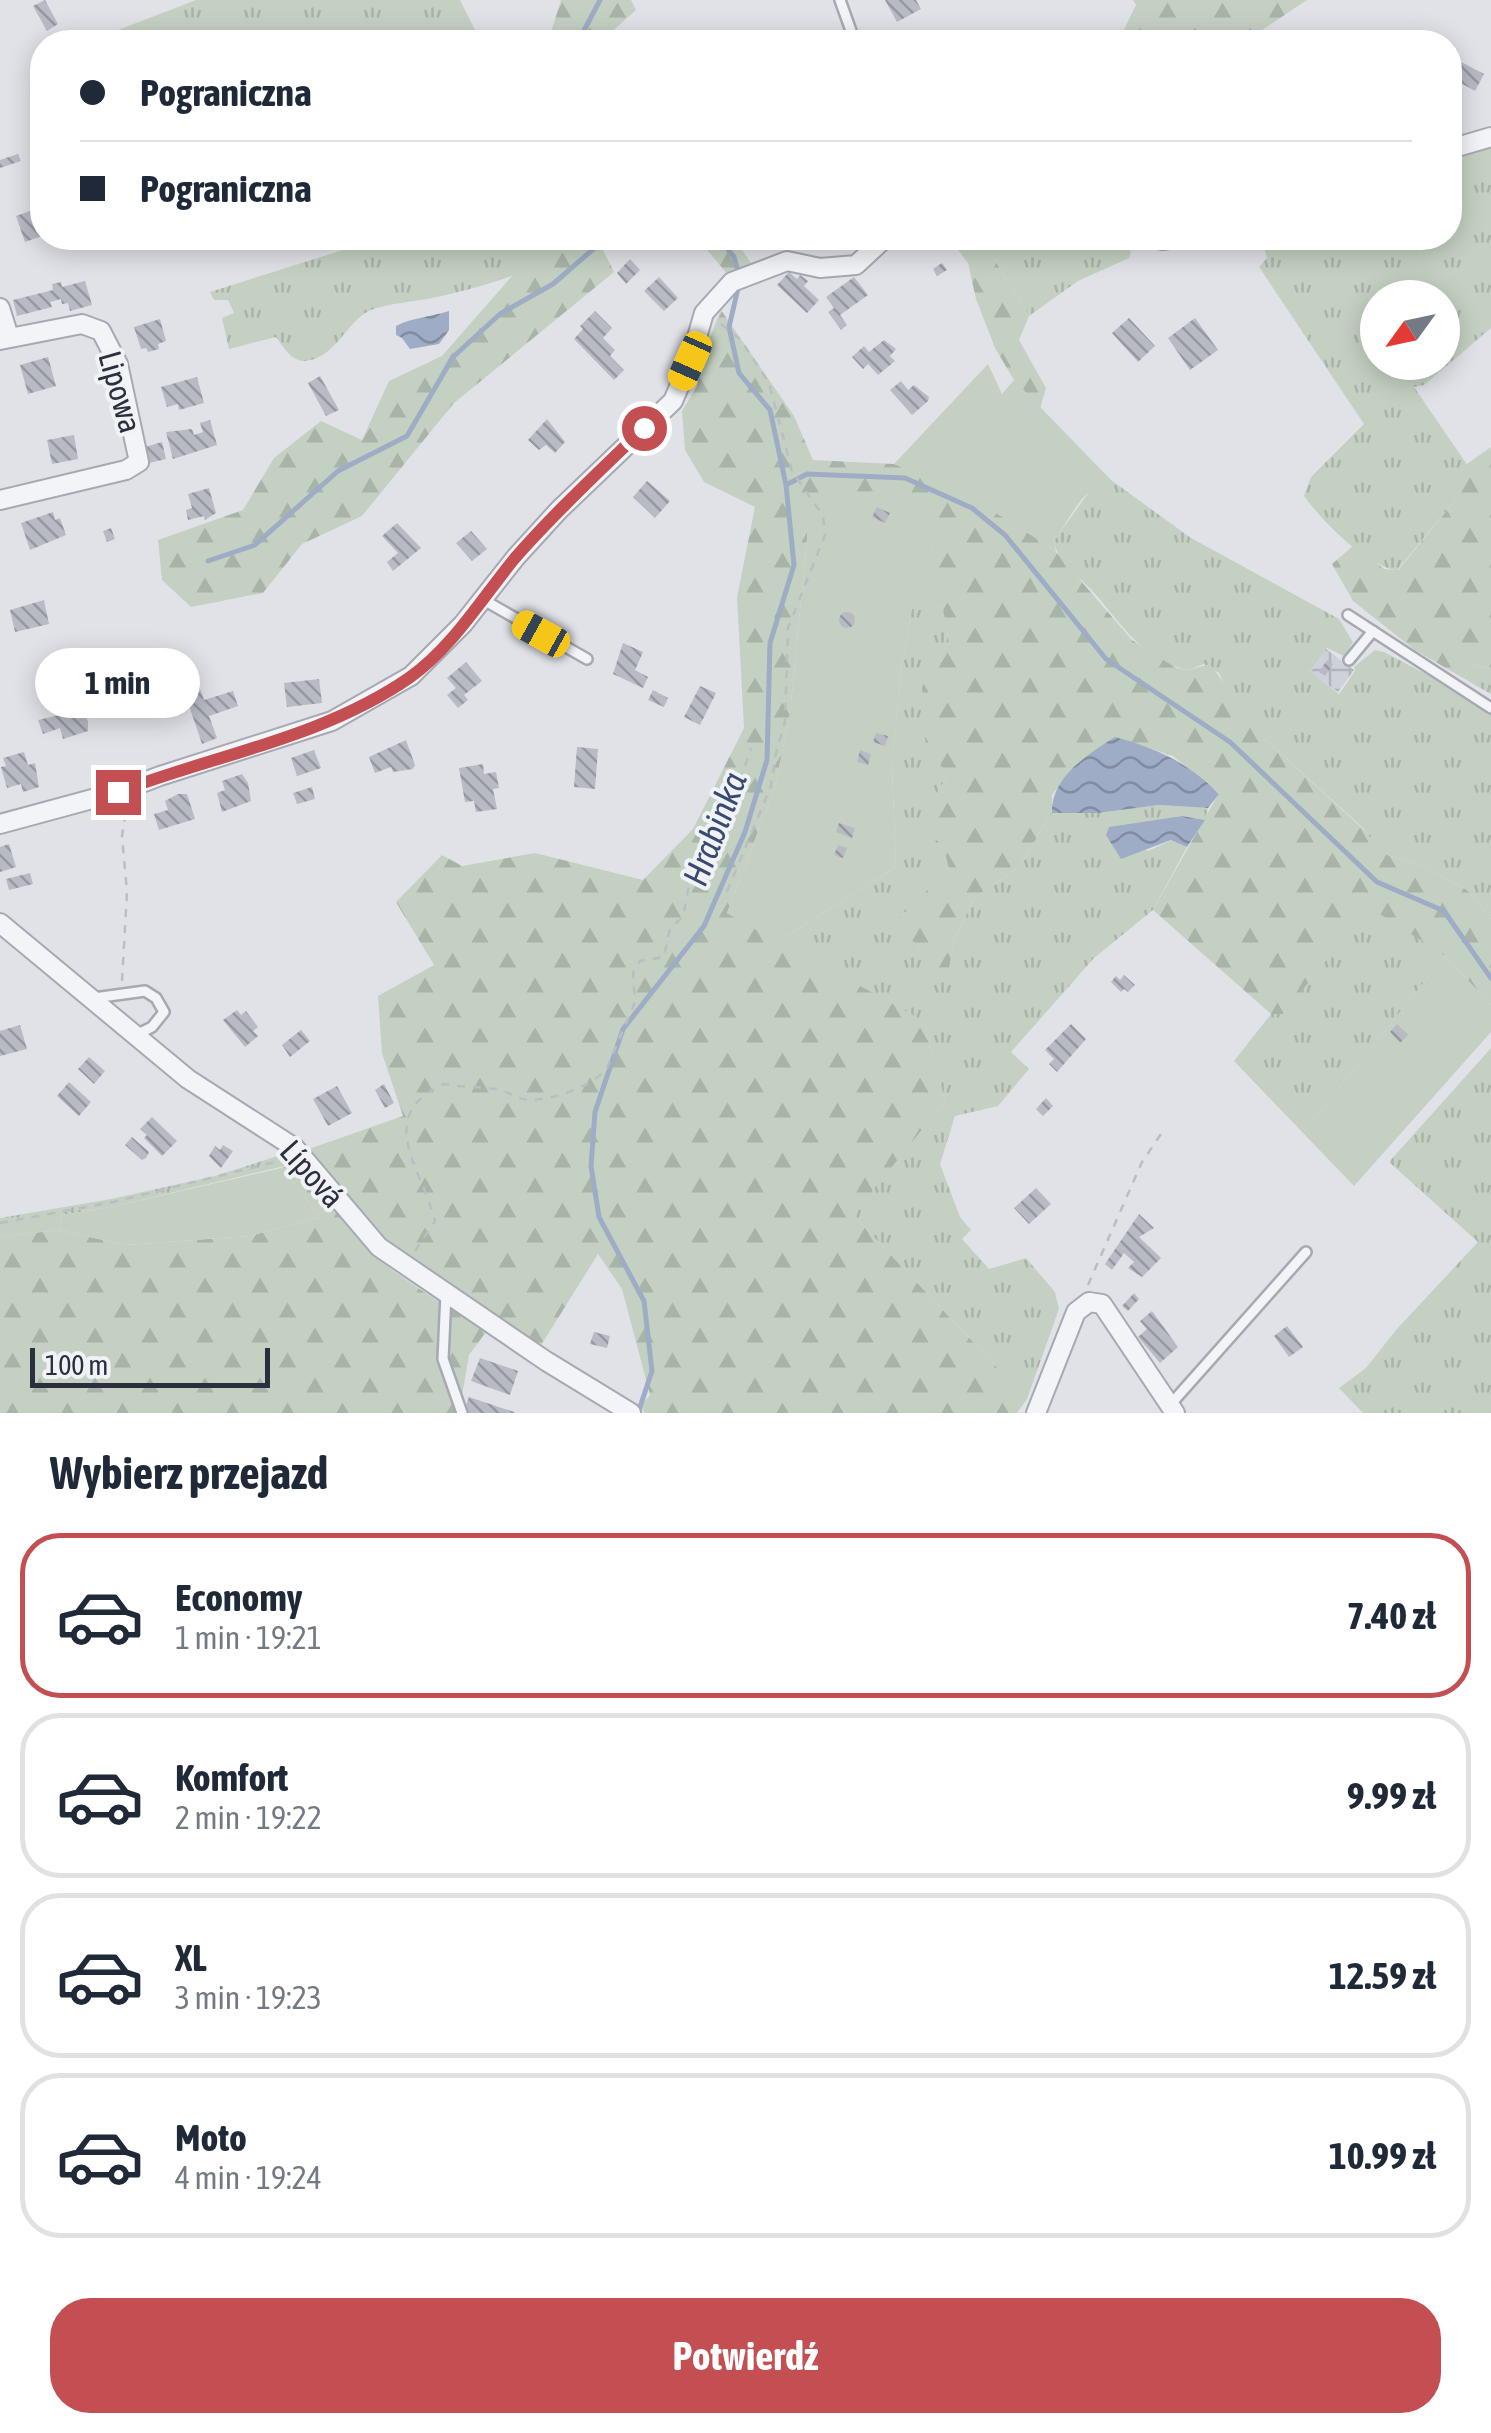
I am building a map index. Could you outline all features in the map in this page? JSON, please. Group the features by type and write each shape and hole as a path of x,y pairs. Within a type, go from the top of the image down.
{"street":[{"path":"1462,145 1491,136"},
{"path":"0,824 128,788 332,722 411,676 463,624 559,510 673,400 704,313 732,282 787,261 820,268 856,265 872,250"},
{"name":"Lipowa","path":"0,308 4,338 82,324 101,332 118,364 140,462 126,470 0,500"},
{"name":"Lípová","path":"0,923 188,1079 295,1148 380,1248 546,1361 632,1413"},
{"path":"1036,1413 1076,1312 1089,1302 1102,1304 1172,1409"}],"lane":[{"path":"840,0 851,30"},
{"path":"482,599 586,659"},
{"path":"1348,615 1491,708"},
{"path":"1349,660 1373,631"},
{"path":"93,998 145,992 156,998 164,1012 152,1027 136,1035"},
{"path":"1172,1409 1306,1252"},
{"path":"446,1292 443,1359 462,1413"}],"path":[{"path":"719,322 740,339 769,384 792,471 822,516 825,535 793,609 786,642 784,722 771,786 726,894"},
{"path":"405,1267 435,1221 405,1130 415,1102 444,1084 499,1089 524,1099 552,1097 598,1078 606,1070 635,1002 632,972 640,961 664,957 670,928 683,918 693,864 718,830 732,802 751,748"},
{"path":"121,996 127,892 122,836 128,788"},
{"path":"1089,1302 1088,1281 1142,1162 1164,1131"},
{"path":"0,1223 211,1179 284,1160 295,1148"}],"shaded area":[{"path":"1326,649 1354,670 1338,692 1310,673"}],"green space":[{"path":"196,0 460,0 475,30 118,30"},
{"path":"561,0 631,0 636,10 614,30 552,30"},
{"path":"1133,0 1307,0 1262,30 1124,30 1136,5"},
{"path":"1491,143 1491,328 1460,354 1460,280 1360,280 1360,380 1430,380 1414,387 1468,466 1458,497 1397,570 1359,552 1304,496 1311,477 1364,424 1259,267 1267,258 1265,250 1462,250 1462,154"},
{"path":"343,250 566,250 491,283 371,310 324,354 304,361 295,359 276,337 229,349 222,318 234,313 228,300 214,300 210,292"},
{"path":"560,250 603,250 614,272 454,403 362,516 302,544 263,593 191,607 162,580 158,540 243,510 274,458 321,421 362,440 389,381 442,356 512,276"},
{"path":"707,250 742,250 753,266 729,276"},
{"path":"958,250 988,250 1029,316 1019,340 1046,388 1040,409 1014,380 995,348 976,299 968,263"},
{"path":"988,250 1130,250 1129,258 1078,281 1029,316"},
{"path":"721,310 794,416 813,460 894,464 943,483 995,510 1056,552 1132,640 1176,668 1188,670 1210,664 1265,739 1387,855 1419,864 1467,890 1491,919 1491,1005 1445,956 1369,907 1283,1014 1271,1014 1153,910 1219,793 1173,756 1115,737 1070,771 1052,795 1052,813 1018,868 974,898 954,940 949,969 935,982 916,944 893,924 949,869 943,844 923,833 935,796 949,774 926,751 922,687 949,642 929,532 808,529 790,714 775,787 727,913 924,1021 945,1101 853,1215 1027,1399 1017,1413 645,1413 640,1407 650,1395 622,1289 598,1254 540,1347 391,1248 306,1150 403,1116 382,1053 378,996 434,965 396,902 442,855 462,866 535,853 643,880 693,829 744,728 737,597 755,507 704,482 685,450 682,411 697,386"},
{"path":"988,364 1002,394 1014,380 1111,480 1102,482 1078,504 1054,541 1056,552 978,503 894,464"},
{"path":"1491,447 1491,669 1475,665 1463,678 1415,650 1353,601 1332,564 1354,545 1384,569 1398,570 1458,497 1467,464"},
{"path":"1103,480 1111,480 1191,538 1339,619 1353,642 1344,656 1327,648 1310,672 1339,694 1354,667 1375,650 1479,702 1491,712 1491,919 1467,890 1419,864 1387,855 1265,739 1227,690 1219,673 1204,664 1188,670 1173,666 1147,651 1065,565 1054,541 1091,489"},
{"path":"892,491 929,532 943,606 912,609 901,669 892,767 896,867 777,942 727,913 775,787 790,714 808,529 826,492"},
{"path":"943,606 949,642 922,688 949,774 935,796 949,869 916,944 935,981 949,969 954,940 974,898 1018,868 1052,813 1098,813 1159,805 1208,808 1205,820 1182,816 1109,828 1148,851 1172,840 1187,847 1153,910 1094,958 1011,1052 1029,1069 998,1106 955,1116 940,1164 960,1217 971,1230 962,1239 989,1269 1026,1258 1055,1292 1059,1309 1027,1399 852,1214 945,1101 924,1022 777,942 896,867 892,766 901,669 912,608"},
{"path":"1475,665 1491,669 1491,694 1463,678"},
{"path":"1369,906 1445,956 1303,1133 1234,1061 1271,1014 1283,1013"},
{"path":"1445,956 1491,1005 1491,1032 1354,1186 1303,1133"},
{"path":"1491,1048 1491,1413 1363,1413 1339,1388 1366,1368 1478,1242 1389,1162"},
{"path":"287,1153 297,1163 62,1215 59,1230 0,1237 0,1218 215,1176"},
{"path":"297,1163 383,1263 486,1332 469,1355 459,1413 0,1413 0,1237 59,1230 125,1245 249,1236 321,1217 281,1168"},
{"path":"281,1168 321,1217 249,1236 125,1245 59,1230 62,1215"}],"water":[{"path":"449,311 449,330 439,344 410,349 396,335 396,326 402,323"},
{"path":"1115,737 1171,758 1219,794 1208,808 1159,805 1098,813 1052,813 1057,788 1064,778 1082,759"},
{"path":"1182,816 1205,820 1187,847 1171,840 1121,859 1106,835 1109,827"}],"building":[{"path":"45,0 58,24 46,30 33,6"},
{"path":"885,0 916,0 921,9 897,22"},
{"path":"1462,62 1484,74 1475,91 1462,84"},
{"path":"18,154 21,161 0,168 0,160"},
{"path":"30,211 30,240 25,242 16,216"},
{"path":"630,259 640,270 626,284 617,273"},
{"path":"942,263 947,270 937,276 933,269"},
{"path":"789,272 808,281 804,286 819,300 807,313 777,285"},
{"path":"659,277 678,298 664,311 644,291"},
{"path":"854,277 868,295 840,315 847,325 841,330 828,312 834,308 826,297"},
{"path":"85,281 92,305 70,311 68,303 62,304 61,299 50,302 52,307 17,316 13,300 53,290 52,284 61,282 62,287"},
{"path":"595,311 612,328 603,338 615,350 610,356 624,370 614,380 574,339"},
{"path":"1129,318 1155,346 1138,362 1112,333"},
{"path":"1195,318 1218,350 1190,370 1168,338"},
{"path":"160,319 166,341 158,344 159,349 141,349 134,327"},
{"path":"884,340 896,349 890,356 895,361 878,375 868,364 863,369 852,357 864,346 869,352"},
{"path":"48,357 56,386 28,394 20,365"},
{"path":"320,376 339,410 326,416 308,383"},
{"path":"197,377 204,403 179,410 178,404 167,407 161,387"},
{"path":"901,381 908,390 914,385 929,397 912,415 890,390"},
{"path":"547,419 565,442 555,453 546,445 539,450 528,440"},
{"path":"210,420 217,445 173,459 166,432 192,429 194,435 203,432 200,423"},
{"path":"74,435 78,459 52,464 47,440"},
{"path":"162,442 166,459 149,463 145,447"},
{"path":"647,481 670,501 655,518 633,497"},
{"path":"209,488 216,513 205,520 204,516 188,520 186,510 192,508 188,494"},
{"path":"877,507 890,513 885,523 872,517"},
{"path":"53,512 55,520 60,518 66,535 30,550 21,523"},
{"path":"397,523 421,548 393,571 387,562 398,553 382,536"},
{"path":"111,528 115,539 107,542 103,531"},
{"path":"471,531 487,549 472,561 456,543"},
{"path":"44,600 49,624 15,632 10,610"},
{"path":"847,612 855,620 847,628 839,620"},
{"path":"623,643 643,652 635,670 648,677 643,688 613,674"},
{"path":"1327,660 1333,664 1325,676 1319,672"},
{"path":"466,662 482,681 464,695 468,700 458,708 447,695 456,688 447,678"},
{"path":"191,679 195,688 199,686 204,700 233,691 238,706 209,716 217,738 202,744 181,682"},
{"path":"319,679 322,703 287,707 284,683"},
{"path":"700,686 716,693 700,725 684,717"},
{"path":"653,690 668,698 664,707 648,700"},
{"path":"81,710 88,721 88,731 63,739 60,728 43,734 38,720"},
{"path":"876,733 888,736 885,746 873,742"},
{"path":"406,740 413,769 393,772 391,767 375,773 369,757"},
{"path":"577,747 598,749 595,789 574,787"},
{"path":"314,750 321,768 297,776 291,758"},
{"path":"860,750 871,754 868,765 857,762"},
{"path":"24,752 28,765 35,763 39,787 23,792 21,784 7,788 1,767 6,766 3,758"},
{"path":"483,764 484,774 496,772 499,788 493,789 497,809 476,812 474,801 465,802 459,768"},
{"path":"242,774 251,801 222,812 217,793 225,790 222,781"},
{"path":"312,787 315,799 297,804 293,793"},
{"path":"187,794 195,819 159,830 154,814 168,810 165,801"},
{"path":"839,823 855,828 852,838 836,832"},
{"path":"9,844 16,867 0,872 0,847"},
{"path":"838,845 847,848 843,858 834,855"},
{"path":"30,873 33,884 9,890 6,879"},
{"path":"1124,975 1135,985 1128,992 1121,992 1111,982"},
{"path":"237,1010 241,1015 246,1011 258,1027 253,1031 258,1036 245,1047 223,1020"},
{"path":"1071,1024 1086,1039 1057,1072 1049,1064 1054,1059 1045,1050"},
{"path":"1397,1024 1408,1035 1400,1043 1390,1032"},
{"path":"20,1025 27,1049 0,1056 0,1031"},
{"path":"301,1030 310,1041 290,1057 282,1045"},
{"path":"89,1057 105,1071 94,1084 78,1069"},
{"path":"69,1082 91,1102 79,1116 57,1096"},
{"path":"384,1084 394,1103 385,1108 375,1090"},
{"path":"337,1086 352,1113 328,1126 313,1099"},
{"path":"1046,1098 1053,1106 1043,1116 1036,1109"},
{"path":"152,1117 177,1141 162,1156 140,1129"},
{"path":"132,1137 149,1152 146,1158 142,1160 125,1145"},
{"path":"223,1145 233,1151 221,1168 209,1156 215,1146 220,1150"},
{"path":"1036,1188 1051,1204 1029,1224 1014,1208"},
{"path":"1139,1214 1154,1228 1139,1237 1161,1258 1142,1277 1128,1268 1134,1262 1124,1253 1112,1270 1105,1264"},
{"path":"1134,1293 1139,1299 1128,1311 1122,1306"},
{"path":"1152,1311 1178,1347 1160,1363 1138,1337 1147,1329 1140,1321"},
{"path":"1287,1326 1303,1347 1289,1357 1274,1336"},
{"path":"594,1332 610,1336 607,1348 590,1344"},
{"path":"480,1358 518,1371 510,1395 471,1381"},
{"path":"469,1397 514,1412 514,1413 463,1413"}],"waterway":[{"name":"Hrabinka","path":"584,30 600,0"},
{"path":"208,561 255,545 338,471 407,436 453,357 500,314 553,284 592,250"},
{"name":"Hrabinka","path":"728,250 739,274"},
{"name":"Hrabinka","path":"638,1413 652,1371 644,1301 599,1217 591,1166 595,1112 623,1029 704,926 745,832 767,760 770,643 794,565 786,485 770,410 739,373 729,327 739,284"},
{"path":"786,485 807,474 905,478 972,508 1005,535 1106,659 1230,742 1377,882 1444,911 1491,978"}],"route":[{"path":"118,792 332,722 411,676 463,624 559,510 644,428"}]}
